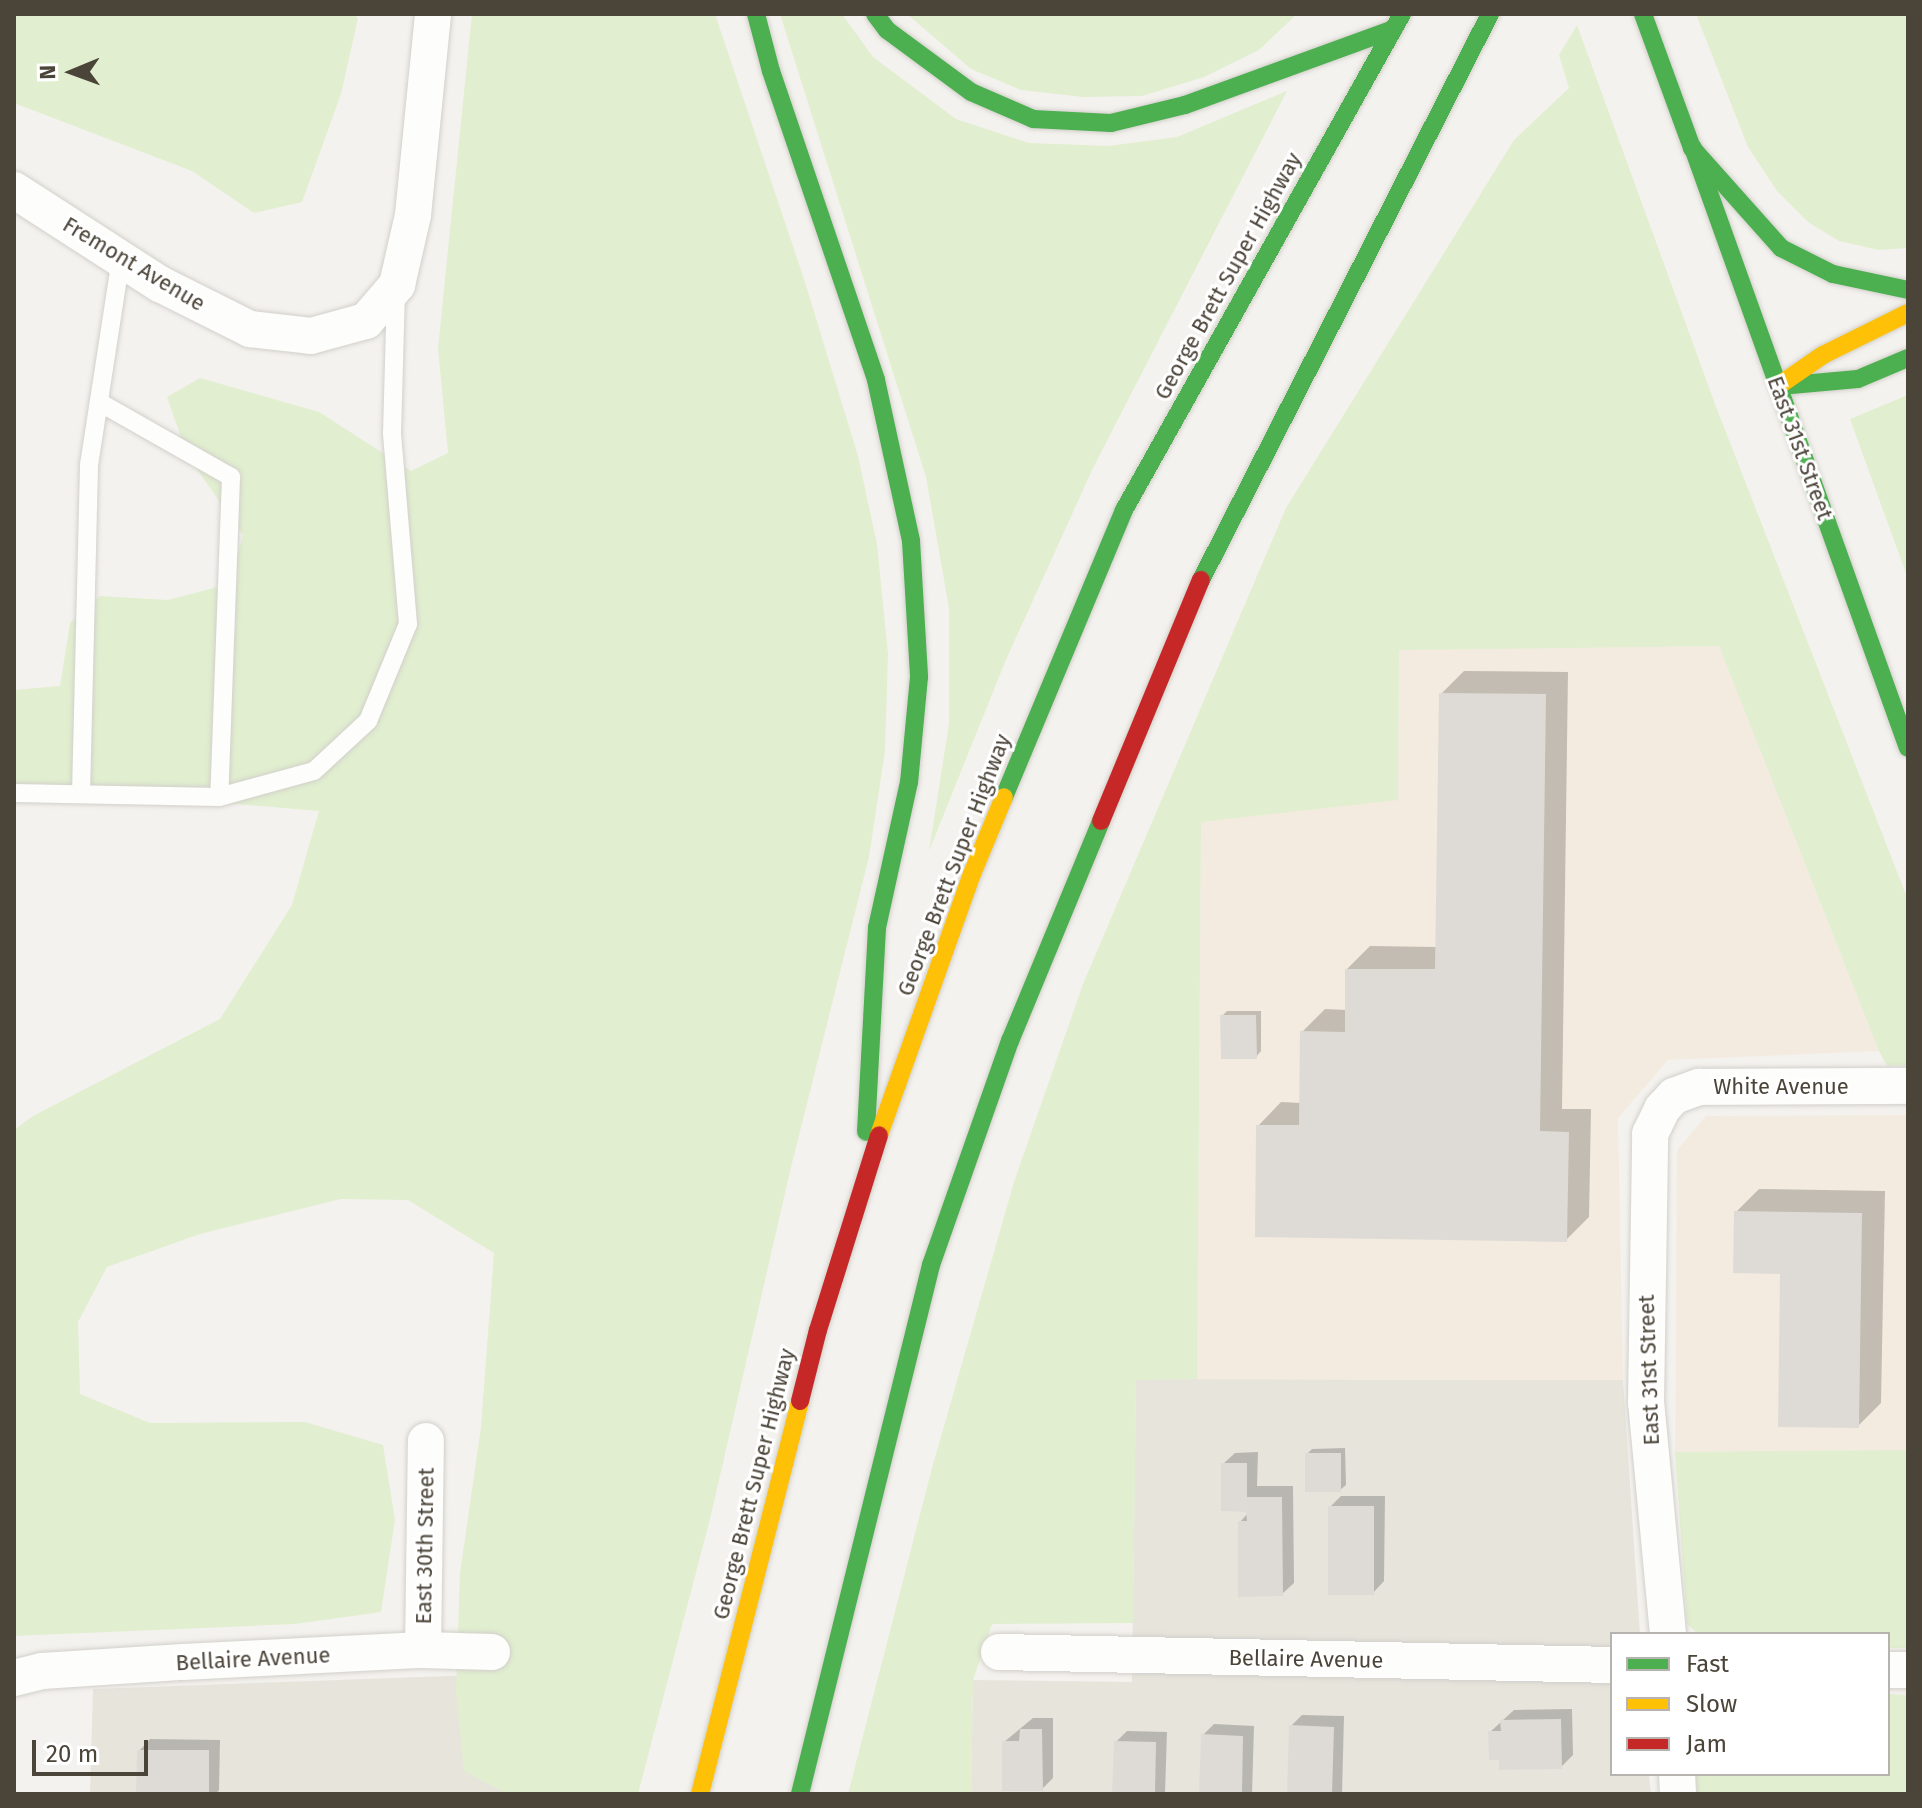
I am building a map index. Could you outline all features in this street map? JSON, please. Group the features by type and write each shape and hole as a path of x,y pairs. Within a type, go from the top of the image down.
{"main road":[{"path":"756,14 771,71 876,380 911,541 919,677 909,782 877,928 864,1179"},
{"path":"875,14 887,30 971,92 1033,119 1111,123 1185,105 1398,22"},
{"path":"800,1794 931,1265 1010,1041 1211,556 1472,43 1490,14"},
{"name":"East 31st Street","path":"1643,14 1908,748"},
{"name":"George Brett Super Highway","path":"700,1794 818,1330 864,1179 972,874 1124,510 1398,22"},
{"path":"1692,148 1781,248 1833,274 1908,290"},
{"path":"1778,386 1823,355 1908,313"},
{"path":"1778,386 1858,379 1908,358"}],"street":[{"name":"Fremont Avenue","path":"14,190 160,284 250,329 311,336 366,321 397,285 413,215 433,14"},
{"name":"White Avenue","path":"1662,1109 1674,1096 1699,1087 1908,1086"},
{"name":"East 31st Street","path":"1662,1109 1650,1134 1647,1157 1646,1403 1668,1632"},
{"name":"East 30th Street","path":"423,1650 426,1441"},
{"name":"Bellaire Avenue","path":"14,1678 42,1671 423,1650 492,1652"},
{"name":"Bellaire Avenue","path":"999,1652 1610,1665"}],"lane":[{"path":"81,794 89,465 121,259"},
{"path":"14,793 219,797 314,771 368,721 408,624 392,434 397,285"},
{"path":"99,402 231,477 219,797"}],"shaded area":[{"path":"1719,646 1879,1051 1668,1060 1618,1118 1623,1380 1197,1379 1201,821 1398,799 1399,649"},
{"path":"1908,1115 1908,1450 1675,1452 1677,1150 1706,1116"},
{"path":"1136,1379 1623,1380 1640,1632 1610,1632 1610,1776 1649,1776 1651,1794 971,1794 973,1680 1132,1682"},
{"path":"502,1674 573,1794 90,1794 93,1689"}],"green space":[{"path":"14,14 353,14 358,18 341,94 302,202 254,213 192,171 14,103"},
{"path":"472,14 715,14 804,279 858,456 877,544 888,654 885,751 869,857 791,1167 711,1515 638,1794 507,1794 464,1771 456,1691 460,1573 481,1427 494,1253 408,1200 341,1199 200,1234 107,1267 78,1322 80,1394 150,1423 305,1422 383,1445 395,1520 381,1612 295,1624 14,1636 14,1130 33,1116 220,1019 292,905 319,811 14,785 14,690 60,686 70,623 100,596 168,600 229,584 243,535 187,455 167,397 200,378 319,412 411,471 448,453 438,348"},
{"path":"780,14 842,14 873,57 956,119 1029,143 1108,146 1177,137 1287,91 1093,468 1005,662 929,851 949,724 949,608 926,477"},
{"path":"907,14 1297,14 1259,50 1204,77 1142,96 1083,97 1021,90 971,69"},
{"path":"1696,14 1908,14 1908,248 1879,250 1839,241 1808,222 1777,191 1748,147"},
{"path":"1577,25 1715,404 1908,900 1908,1065 1887,1066 1879,1051 1719,646 1399,650 1398,800 1201,822 1197,1379 1136,1380 1133,1623 992,1624 973,1680 971,1794 848,1794 932,1468 1014,1182 1083,984 1286,508 1514,140 1569,88 1559,55"},
{"path":"1908,395 1908,579 1850,419"},
{"path":"1908,1450 1908,1648 1890,1648 1890,1632 1696,1632 1687,1624 1675,1452"},
{"path":"1890,1694 1908,1695 1908,1794 1697,1794 1696,1776 1890,1776"}],"building":[{"path":"1439,693 1546,694 1540,1131 1569,1132 1567,1242 1255,1237 1256,1125 1299,1125 1300,1031 1345,1032 1345,969 1435,969"},
{"path":"1220,1015 1256,1015 1257,1059 1221,1059"},
{"path":"1734,1211 1862,1213 1859,1428 1778,1427 1780,1274 1733,1273"},
{"path":"1305,1453 1341,1453 1341,1492 1305,1492"},
{"path":"1221,1463 1247,1463 1247,1497 1282,1497 1283,1596 1238,1597 1238,1521 1247,1521 1246,1512 1221,1511"},
{"path":"1328,1506 1374,1506 1374,1595 1328,1595"},
{"path":"1561,1719 1562,1769 1499,1770 1499,1760 1489,1760 1488,1731 1501,1731 1500,1720"},
{"path":"1289,1725 1334,1727 1332,1794 1287,1794"},
{"path":"1020,1729 1042,1729 1043,1791 1002,1791 1002,1741 1019,1741"},
{"path":"1201,1734 1243,1736 1242,1794 1199,1794"},
{"path":"1114,1741 1156,1742 1155,1794 1112,1794"},
{"path":"137,1750 209,1750 209,1794 136,1794"}],"traffic: fast":[{"path":"756,14 771,71 876,380 911,541 919,677 909,782 877,928 866,1132"},
{"path":"875,14 887,30 971,92 1033,119 1111,123 1185,105 1394,29"},
{"path":"1004,797 1124,510 1402,14"},
{"path":"1201,580 1490,14"},
{"path":"1643,14 1692,148"},
{"path":"1692,148 1781,248 1833,274 1908,290"},
{"path":"1693,148 1908,748"},
{"path":"1780,386 1858,379 1908,358"},
{"path":"800,1794 931,1265 1010,1041 1101,821"}],"traffic: slow":[{"path":"1778,386 1823,355 1908,313"},
{"path":"879,1135 972,874 1004,797"},
{"path":"700,1794 800,1401"}],"traffic: jam":[{"path":"1101,821 1201,580"},
{"path":"800,1401 818,1330 879,1135"}]}
